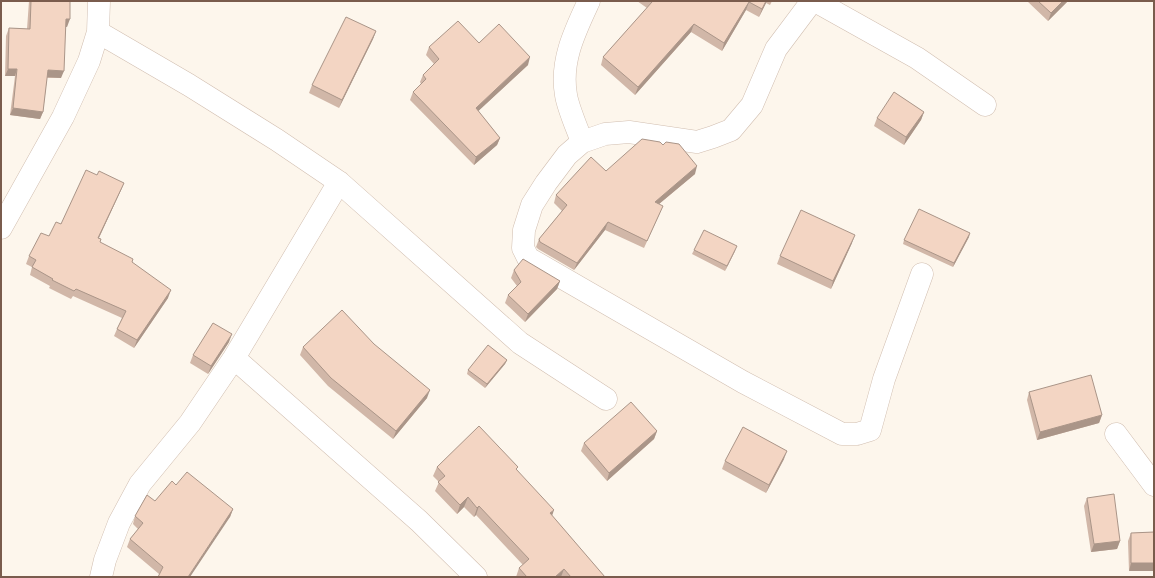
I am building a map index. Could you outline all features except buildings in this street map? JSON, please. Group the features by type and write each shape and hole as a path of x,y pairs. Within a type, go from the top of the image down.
{"street":[{"path":"1,228 63,117 89,61 98,32 99,1"},
{"path":"582,142 566,95 565,63 574,33 589,1"},
{"path":"922,274 884,378 870,430 857,434 842,434 743,382 528,258 523,248 524,230 532,206 546,183 567,155 582,142 604,134 629,132 697,142 730,130 752,105 776,49 813,1 917,58 985,105"},
{"path":"98,32 189,85 277,140 339,182 520,343 606,399"},
{"path":"101,577 105,560 119,523 140,484 190,423 234,358 339,182"},
{"path":"234,358 419,521 476,577"},
{"path":"1116,434 1154,485"}]}
